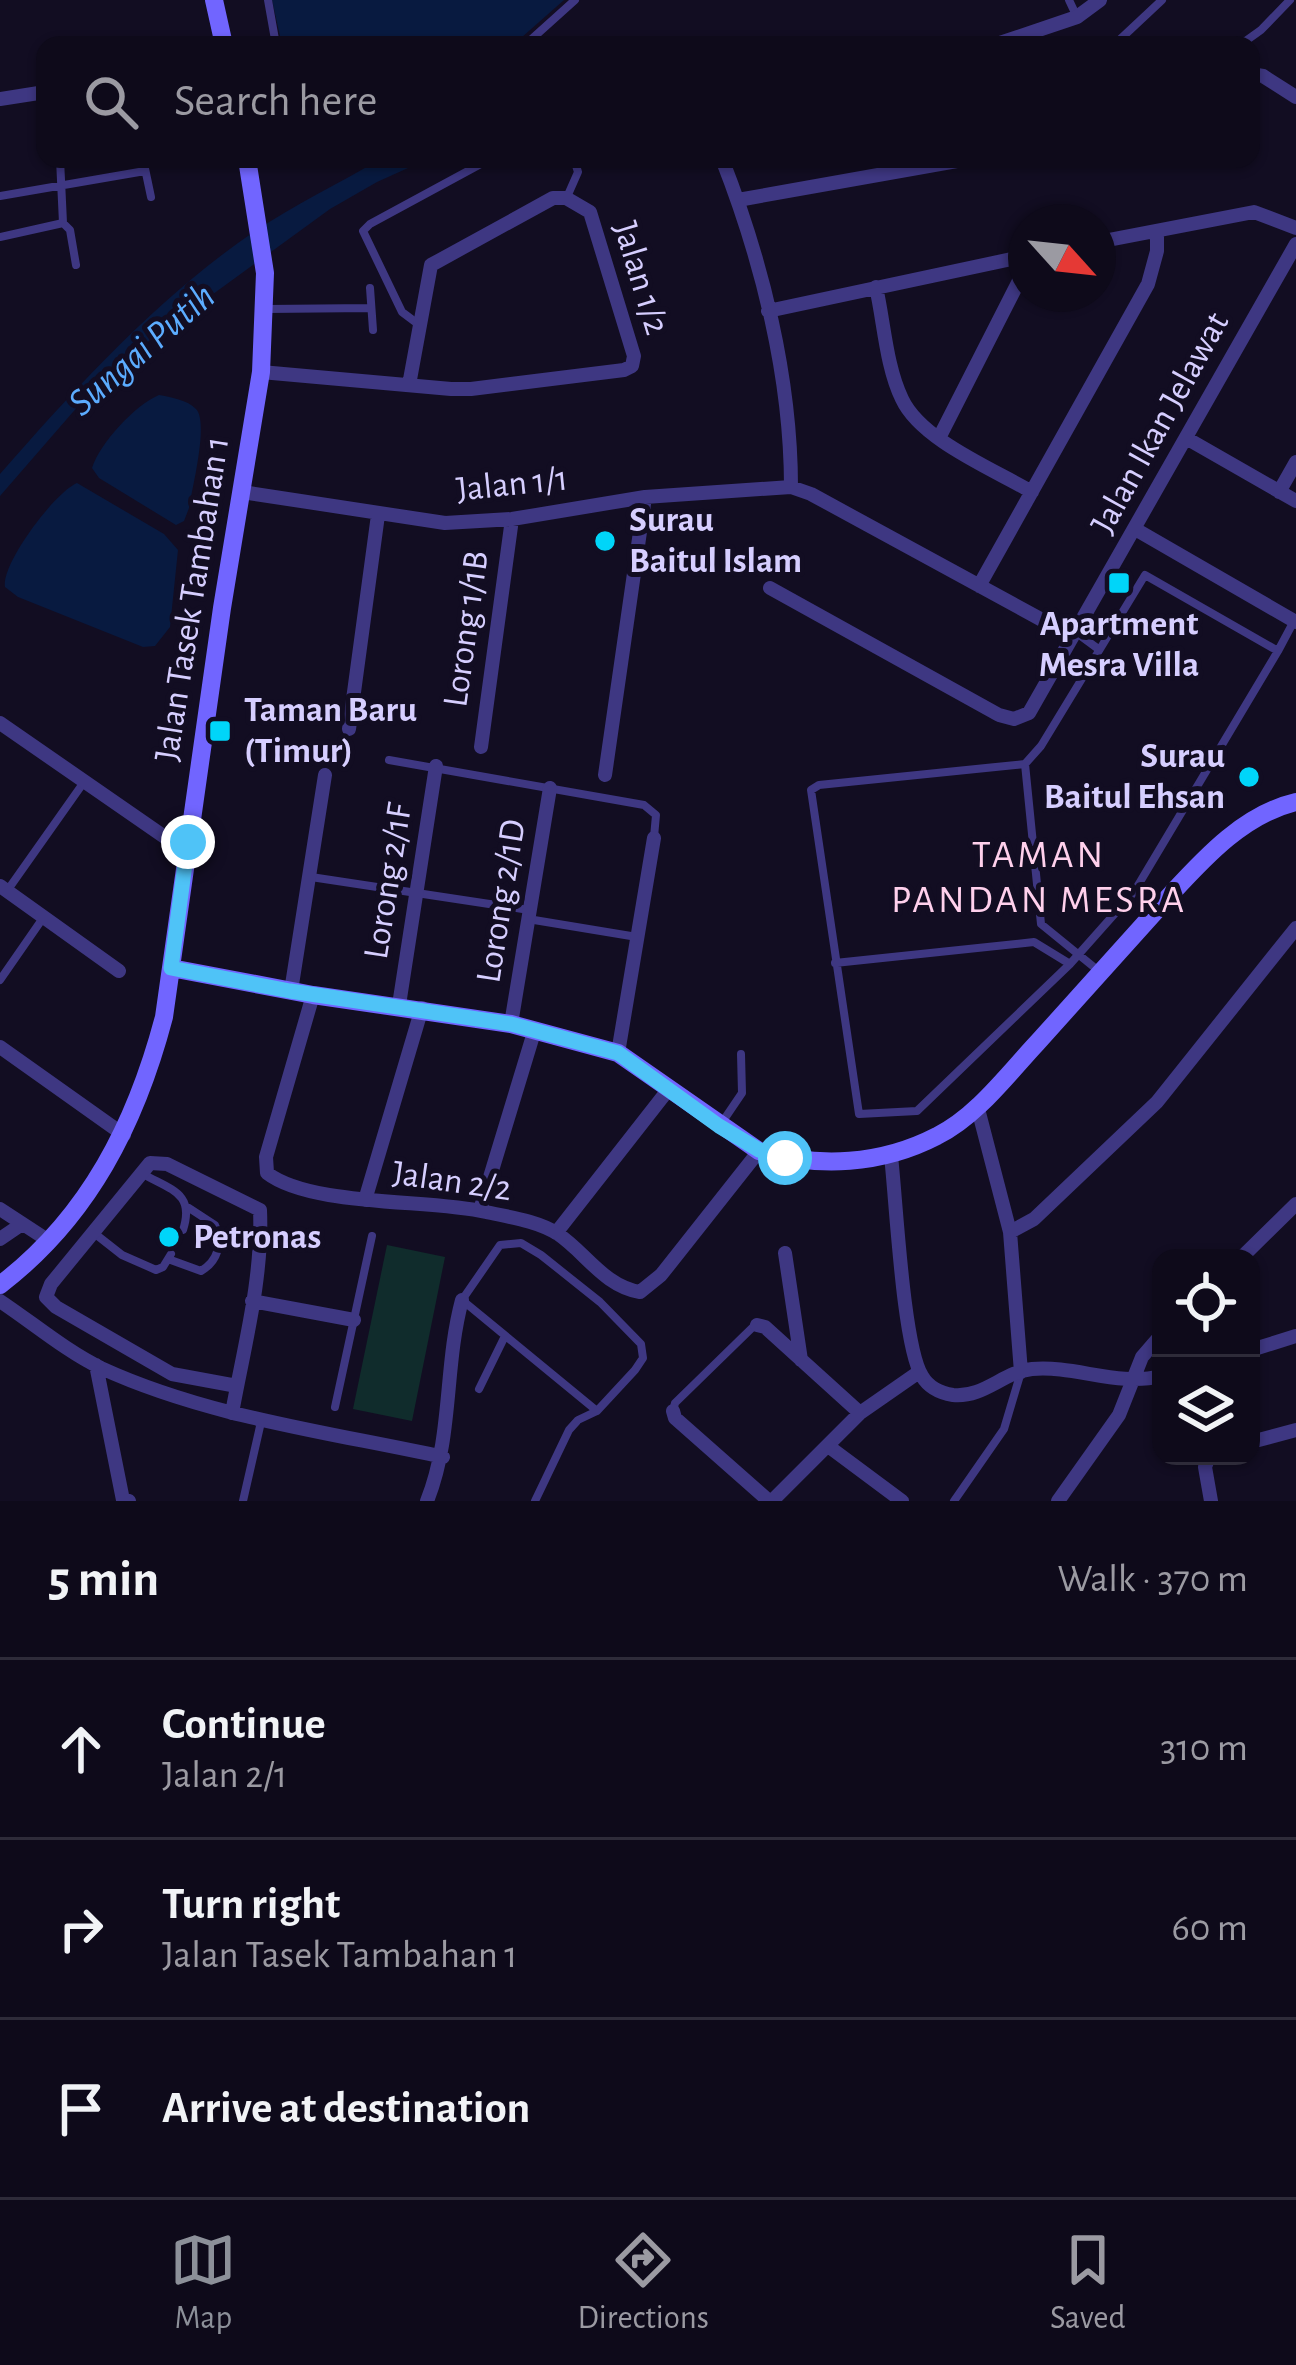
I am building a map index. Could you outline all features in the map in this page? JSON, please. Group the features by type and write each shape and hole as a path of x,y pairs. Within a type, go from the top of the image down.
{"street":[{"path":"214,0 222,36"},
{"path":"1020,36 1077,16 1100,0"},
{"path":"1260,76 1296,97"},
{"path":"0,99 36,93"},
{"name":"Jalan Tasek Tambahan 1","path":"0,1285 49,1241 90,1192 124,1135 148,1078 164,1017 261,371 265,273 249,168"},
{"path":"726,168 768,310 788,410 790,487 812,494 1055,627 1074,630"},
{"path":"738,200 918,168"},
{"name":"Jalan 1/2","path":"261,371 409,385 471,389 632,366 634,356 590,212 566,198 554,198 431,265 409,385"},
{"path":"1116,239 1254,212 1296,228"},
{"path":"979,586 1148,284 1156,231"},
{"name":"Jalan Ikan Jelawat","path":"770,588 1007,718 1029,713 1296,244"},
{"path":"768,310 1008,259"},
{"path":"876,287 899,395 909,412 939,438 1032,492"},
{"path":"939,438 1008,302"},
{"path":"1186,438 1296,501"},
{"path":"1279,492 1296,462"},
{"name":"Jalan 1/1","path":"242,492 446,523 512,519 645,497 790,487"},
{"path":"604,776 645,497"},
{"path":"349,729 378,515"},
{"name":"Lorong 1/1B","path":"481,747 512,519"},
{"path":"1135,529 1295,622"},
{"path":"0,724 169,840 188,842"},
{"name":"Lorong 2/1F","path":"399,1005 436,766"},
{"path":"290,991 325,775"},
{"name":"Lorong 2/1D","path":"511,1024 550,788"},
{"path":"171,968 535,1029 618,1053 759,1150 810,1161 851,1162 891,1156 942,1135 1007,1077 1201,862 1228,838 1296,802"},
{"path":"618,1053 653,838"},
{"path":"4,888 119,971"},
{"path":"1010,1232 1034,1219 1157,1102 1296,928"},
{"name":"Jalan 2/2","path":"313,995 266,1157 267,1173 280,1182 365,1200 480,1210 556,1232 620,1288 640,1292 661,1275 759,1150"},
{"path":"365,1200 422,1008"},
{"path":"480,1210 535,1029"},
{"path":"0,1047 124,1135"},
{"path":"556,1232 668,1090"},
{"path":"976,1105 1010,1232 1021,1372"},
{"path":"891,1156 911,1336 919,1372 938,1391 960,1395 998,1385 1021,1372 1049,1370 1132,1380 1152,1377"},
{"path":"232,1413 253,1301 260,1210 167,1164 150,1163 51,1284 46,1297 172,1374 237,1386"},
{"path":"90,1192 114,1209"},
{"path":"1249,1249 1296,1204"},
{"path":"0,1209 49,1241"},
{"path":"0,1239 22,1224"},
{"path":"785,1253 801,1360"},
{"path":"427,1501 443,1456 462,1300"},
{"path":"0,1301 95,1365 169,1396 443,1456"},
{"path":"253,1301 353,1319"},
{"path":"757,1325 860,1413"},
{"path":"1260,1347 1296,1336"},
{"path":"1058,1501 1119,1415 1142,1357 1152,1345"},
{"path":"95,1365 126,1500 111,1501"},
{"path":"673,1411 675,1418 771,1501 860,1413 919,1372"},
{"path":"1260,1440 1296,1430"},
{"path":"828,1446 902,1501"},
{"path":"1206,1465 1211,1501"}],"lane":[{"path":"268,0 274,36"},
{"path":"535,36 575,0"},
{"path":"1069,0 1077,16"},
{"path":"1124,36 1162,0"},
{"path":"1250,36 1291,0"},
{"path":"60,168 63,223 70,230 76,265"},
{"path":"144,168 151,197"},
{"path":"418,324 402,313 363,231 473,168"},
{"path":"566,198 577,168"},
{"path":"0,196 145,171"},
{"path":"0,237 63,223"},
{"path":"370,288 373,330"},
{"path":"265,309 371,308"},
{"path":"1277,651 1145,575 1041,746 1025,764 819,785 811,790 859,1114 917,1111 1070,964 1134,892 1295,622"},
{"path":"1074,630 1097,648"},
{"path":"388,760 598,795 654,811 653,838"},
{"path":"1025,764 1041,924 1100,972"},
{"path":"4,888 85,781"},
{"path":"309,877 639,937"},
{"path":"0,980 44,917"},
{"path":"835,963 1034,942 1070,964"},
{"path":"719,1126 742,1093 741,1054"},
{"path":"94,1233 156,1270 169,1256 201,1271 212,1263 219,1249 215,1226 189,1208 184,1198 142,1173"},
{"path":"183,1230 189,1208"},
{"path":"335,1407 372,1236"},
{"path":"535,1501 568,1430 597,1411 643,1358 641,1344 599,1303 521,1243 500,1245 462,1300 597,1411"},
{"path":"673,1411 675,1403 757,1325"},
{"path":"479,1389 506,1336"},
{"path":"955,1501 1004,1430 1021,1372"},
{"path":"242,1501 262,1420"}],"green space":[{"path":"387,1245 445,1257 412,1421 353,1409"}],"water":[{"path":"272,0 564,0 523,36 280,36"},
{"path":"365,168 408,168 330,209 150,340 86,397 0,496 0,474 142,323 205,268 290,209"},
{"path":"159,395 188,403 200,416 189,508 184,521 176,525 99,478 92,468 119,426"},
{"path":"77,483 164,534 178,550 170,627 155,646 143,647 18,597 5,587 11,562 31,530"}],"place":[{"name":"Surau Baitul Islam","path":"605,541"},
{"name":"Apartment Mesra Villa","path":"1119,583"},
{"name":"Taman Baru (Timur)","path":"220,731"},
{"name":"Surau Baitul Ehsan","path":"1249,777"},
{"name":"Petronas","path":"169,1237"}],"district":[{"name":"TAMAN PANDAN MESRA","path":"1039,878"}],"route":[{"path":"188,842 171,968 511,1024 618,1053 719,1126 759,1150 785,1158"}],"water label":[{"name":"Sungai Putih","path":"142,350"}]}
